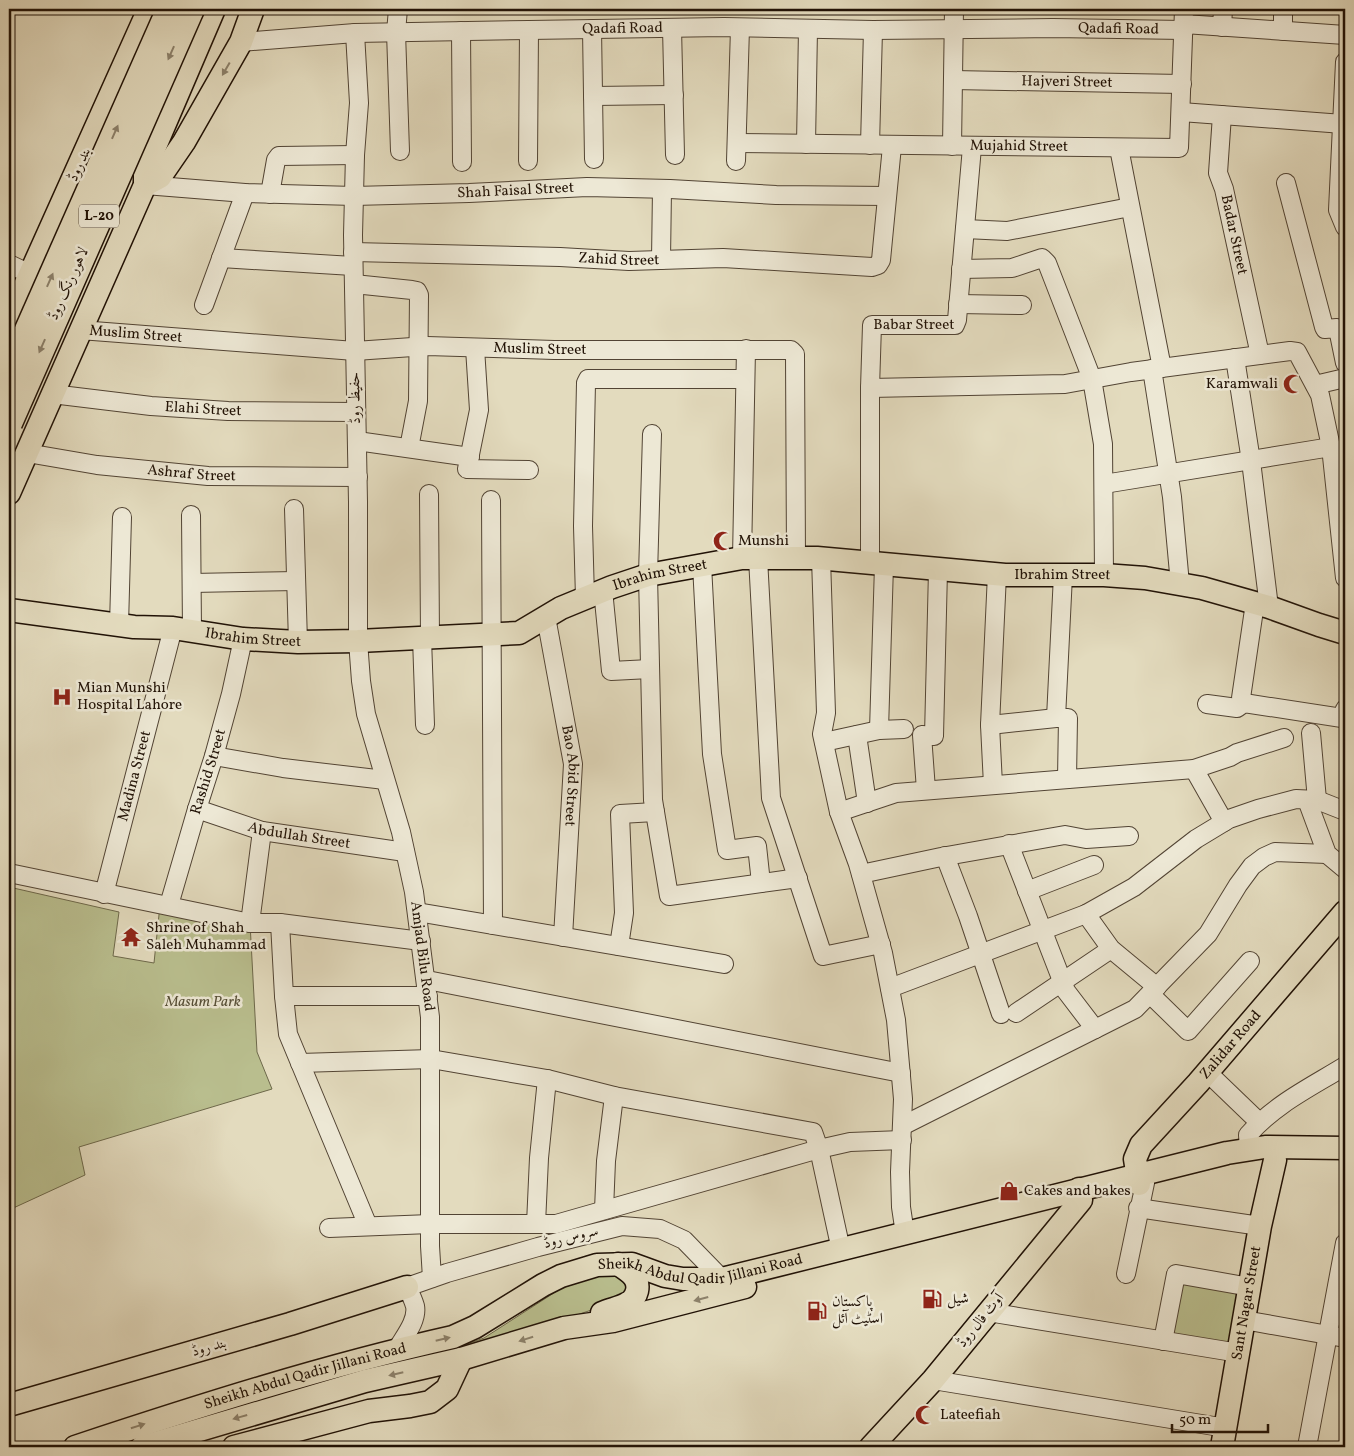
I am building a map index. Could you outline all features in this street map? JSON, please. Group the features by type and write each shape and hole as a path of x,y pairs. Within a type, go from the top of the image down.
{"highway":[{"name":"لاہور رنگ روڈ","path":"9,373 170,9"},
{"name":"لاہور رنگ روڈ","path":"9,423 191,9"}],"main road":[{"name":"بند روڈ","path":"9,321 149,9"},
{"path":"9,494 145,185 145,170 214,9"},
{"path":"145,185 160,177 184,142 241,42 255,10"},
{"name":"Ibrahim Street","path":"9,610 118,625 298,642 493,635 519,633 562,608 594,594 648,575 750,558 821,558 997,574 1145,578 1202,588 1262,605 1345,633"},
{"name":"Zalidar Road","path":"1140,1181 1135,1159 1141,1145 1341,924"},
{"name":"Sheikh Abdul Qadir Jillani Road","path":"1140,1181 1249,1149 1277,1147 1345,1148"},
{"name":"Sheikh Abdul Qadir Jillani Road","path":"75,1447 224,1398 453,1337 475,1327 561,1276 597,1265 632,1264 666,1276 722,1279 905,1234 1140,1181 1230,1164 1275,1160 1345,1161"},
{"name":"Sant Nagar Street","path":"1224,1437 1260,1226 1275,1160"},
{"name":"Sheikh Abdul Qadir Jillani Road","path":"142,1447 364,1381 460,1359 564,1328 641,1315 1080,1194"},
{"name":"آوٹ فال روڈ","path":"871,1447 933,1380 1080,1194"},
{"path":"564,1328 629,1303 636,1295 638,1285 633,1274 618,1264"},
{"name":"بند روڈ","path":"9,1405 407,1287"},
{"path":"234,1447 369,1411 430,1402 447,1389 460,1359"}],"street":[{"path":"398,9 396,32 400,151"},
{"path":"952,146 954,9"},
{"path":"1222,27 1223,9"},
{"path":"1283,9 1283,31"},
{"name":"Qadafi Road","path":"241,42 355,33 396,32 672,28 873,30 1053,28 1184,21 1222,27 1345,35"},
{"name":"Mujahid Street","path":"737,144 1179,148 1184,21"},
{"path":"672,28 674,155"},
{"path":"736,161 740,28"},
{"path":"592,29 594,159"},
{"path":"806,144 808,29"},
{"path":"528,161 529,30"},
{"path":"870,146 873,30"},
{"path":"461,31 462,162"},
{"name":"حفیظ روڈ","path":"355,33 359,103 355,155 353,259 358,476 358,641"},
{"path":"1345,62 1338,210 1345,227"},
{"name":"Hajveri Street","path":"953,80 1182,84"},
{"path":"593,96 674,95"},
{"path":"1181,112 1343,124"},
{"name":"Badar Street","path":"1222,115 1218,173 1224,189 1260,355"},
{"path":"887,196 892,146"},
{"name":"Babar Street","path":"879,730 870,388 872,325 955,325 972,147"},
{"path":"1119,148 1157,368 1180,584"},
{"path":"270,194 276,160 279,156 355,155"},
{"path":"1286,183 1324,327 1325,329 1338,329 1344,352"},
{"name":"Shah Faisal Street","path":"145,185 245,193 354,196 460,194 587,188 662,189 776,195 887,196"},
{"path":"661,260 662,189"},
{"path":"204,306 245,193"},
{"name":"Zahid Street","path":"221,258 560,258 629,261 723,258 872,267 878,265 881,260 887,196"},
{"path":"62,205 124,234"},
{"path":"965,228 1007,230 1130,206"},
{"path":"961,269 1012,268 1042,258 1047,263 1092,379 1103,444 1104,576"},
{"path":"9,264 30,274"},
{"path":"354,284 418,291 420,346 418,401 409,448"},
{"path":"958,304 1022,305"},
{"name":"Muslim Street","path":"80,330 355,351 420,346 554,350 791,350 795,354 796,558"},
{"path":"475,348 479,410 467,469 530,470"},
{"path":"746,349 745,379 750,558 771,798 824,956 881,944"},
{"path":"870,388 1064,384 1157,368 1290,351 1298,352 1320,395 1330,447 1345,578"},
{"path":"1235,358 1251,461 1262,605 1240,698 1244,703 1342,718 1345,709"},
{"path":"1315,385 1345,378"},
{"path":"650,669 611,671 594,594 583,526 586,383 588,379 745,379"},
{"name":"Elahi Street","path":"52,394 151,406 228,411 356,412"},
{"path":"652,434 648,575 653,800 670,896 798,878"},
{"path":"357,441 470,457"},
{"path":"1104,484 1330,447"},
{"name":"Ashraf Street","path":"27,453 97,465 208,476 358,476"},
{"path":"425,725 430,494"},
{"path":"492,500 493,925"},
{"path":"294,509 298,642"},
{"name":"Madina Street","path":"104,894 183,630 192,583 191,516"},
{"path":"118,625 122,517"},
{"path":"821,558 826,713 822,734 839,812 861,874 881,944 896,1020 903,1099 901,1198 905,1234"},
{"path":"702,565 712,754 726,850 757,846 762,883"},
{"path":"926,790 922,735 934,736 938,570"},
{"path":"993,785 990,725 997,574"},
{"path":"1056,718 1063,575"},
{"path":"192,583 296,581"},
{"name":"Bao Abid Street","path":"546,617 573,764 563,937"},
{"name":"Rashid Street","path":"169,905 214,756 231,694 243,638"},
{"name":"Amjad Bilu Road","path":"358,641 366,714 405,852 417,912 427,988 430,1017 430,1224 432,1278"},
{"path":"1207,704 1237,708 1244,703"},
{"path":"990,725 1068,718 1067,779"},
{"path":"824,742 879,730 904,729"},
{"path":"1311,733 1312,800 1327,854 1345,869"},
{"path":"856,735 866,803"},
{"path":"839,812 896,793 1194,770 1237,753 1284,738"},
{"path":"214,756 283,768 385,780"},
{"path":"1194,770 1224,822"},
{"path":"890,988 1086,914 1134,887 1196,839 1224,822 1258,809 1296,800 1312,800 1345,811"},
{"name":"Abdullah Street","path":"197,808 262,831 405,852"},
{"path":"619,946 624,913 620,814 655,812"},
{"path":"250,923 262,831"},
{"path":"861,874 945,856 1065,835 1086,839 1129,836"},
{"path":"1009,844 1066,991 1095,1029"},
{"path":"329,1228 430,1224 556,1224 819,1149 902,1133 1135,1009 1208,934 1238,885 1252,866 1264,857 1275,852 1327,854"},
{"path":"945,856 981,953 1009,1014 1063,983 1111,949"},
{"path":"1027,891 1094,865"},
{"path":"9,874 104,894 169,905 250,923 280,923 421,941"},
{"path":"417,912 724,964"},
{"path":"1086,914 1111,949 1153,990 1188,1031 1250,961"},
{"path":"280,923 288,1034 368,1226"},
{"path":"284,996 427,988 901,1073"},
{"path":"300,1063 430,1059 547,1079 614,1096 813,1132 819,1149 841,1250"},
{"path":"1249,1149 1248,1135 1259,1122 1297,1093 1345,1066"},
{"path":"1207,1072 1259,1122"},
{"path":"536,1224 547,1079"},
{"path":"604,1210 606,1161 614,1096"},
{"path":"1126,1274 1138,1208 1140,1181"},
{"path":"1138,1208 1260,1226"},
{"name":"سروس روڈ","path":"407,1287 538,1246 622,1226 660,1228 684,1240 722,1279"},
{"path":"1307,1447 1345,1243"},
{"path":"1163,1340 1176,1274 1250,1287"},
{"path":"396,1351 416,1314 415,1306 407,1287"},
{"path":"988,1312 1239,1353"},
{"path":"1244,1320 1345,1338"},
{"path":"933,1380 1224,1437"}],"green space":[{"name":"Masum Park","path":"9,887 119,912 113,956 154,963 160,905 250,923 257,1052 272,1089 79,1147 85,1175 9,1210"},
{"path":"1176,1274 1250,1287 1239,1353 1163,1341"},
{"path":"597,1275 623,1277 630,1285 629,1294 615,1302 562,1320 433,1356 484,1338 560,1289"}],"place":[{"name":"Karamwali","path":"1293,384"},
{"name":"Munshi","path":"723,541"},
{"name":"Mian Munshi Hospital Lahore","path":"62,697"},
{"name":"Shrine of Shah Saleh Muhammad","path":"131,937"},
{"name":"Cakes and bakes","path":"1009,1191"},
{"name":"شیل","path":"932,1299"},
{"name":"پاکستان اسٹیٹ آئل","path":"817,1311"},
{"name":"Lateefiah","path":"925,1415"}]}
